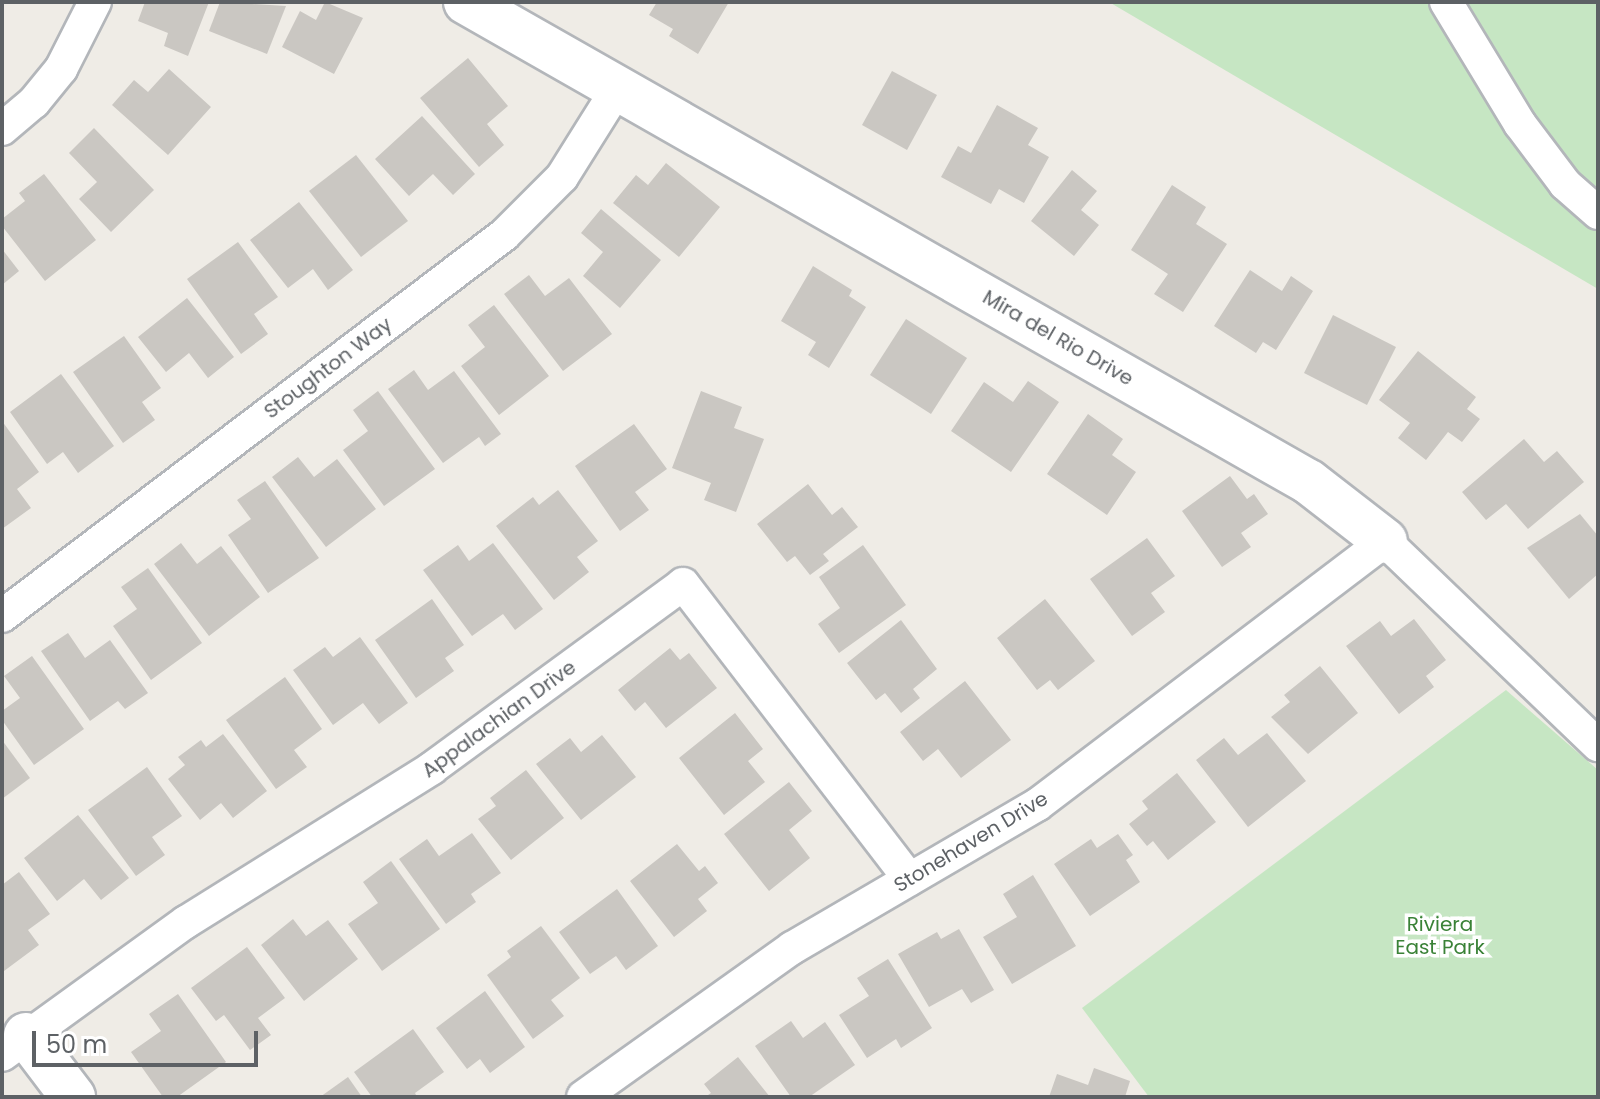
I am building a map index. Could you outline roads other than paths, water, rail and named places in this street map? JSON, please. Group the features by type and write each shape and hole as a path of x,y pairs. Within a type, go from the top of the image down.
{"street":[{"path":"2,129 34,102 61,69 95,2"},
{"name":"Mira del Rio Drive","path":"466,2 619,86 1309,482 1385,541 1598,745"},
{"path":"1446,2 1520,124 1565,184 1598,213"},
{"name":"Stoughton Way","path":"2,616 504,235 562,177 619,86"},
{"name":"Stonehaven Drive","path":"583,1097 713,1000 909,879 1037,805 1385,541"},
{"name":"Appalachian Drive","path":"14,1045 186,922 432,768 683,584 909,879"},
{"path":"14,1045 73,1097"}],"park label":[{"name":"Riviera East Park","path":"1440,936"}]}
